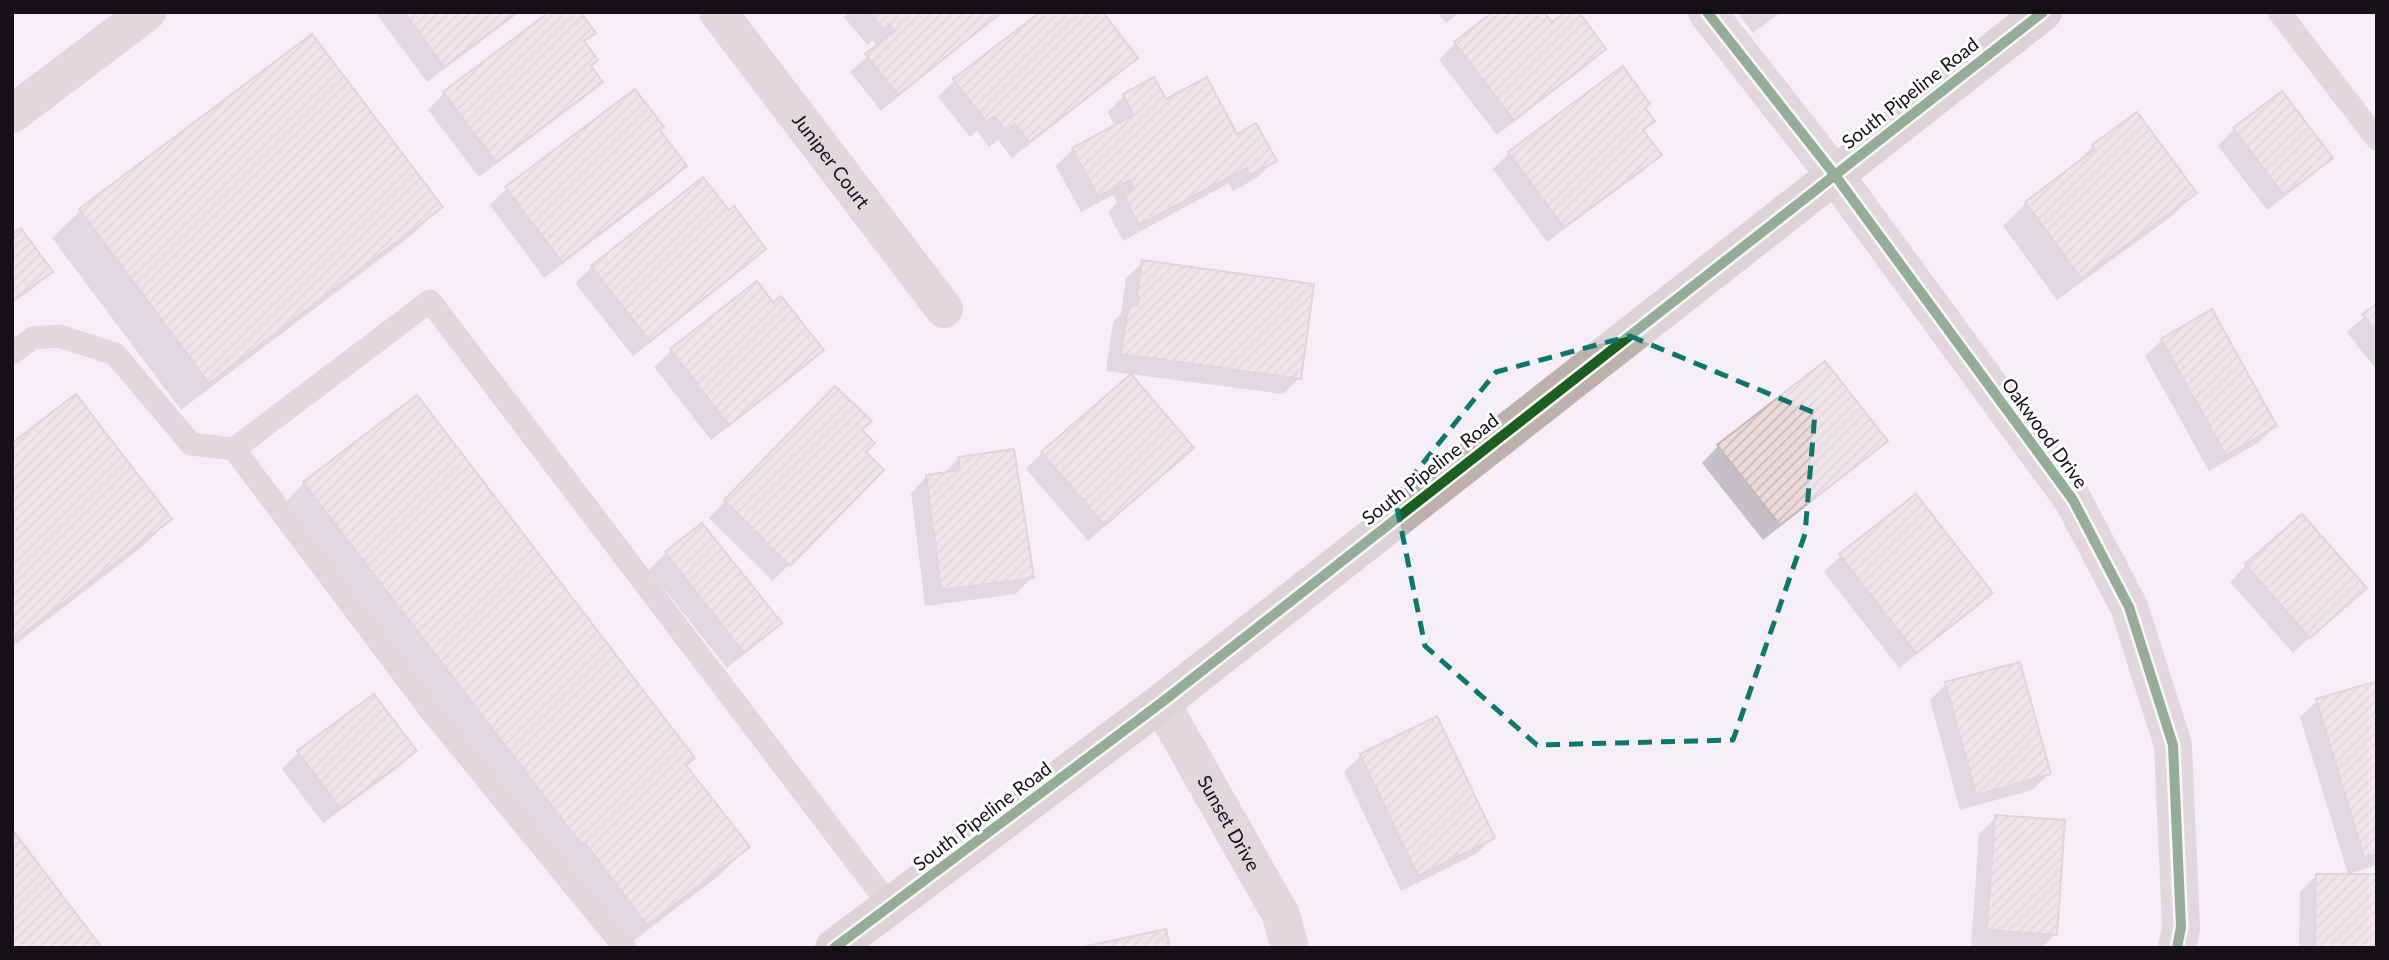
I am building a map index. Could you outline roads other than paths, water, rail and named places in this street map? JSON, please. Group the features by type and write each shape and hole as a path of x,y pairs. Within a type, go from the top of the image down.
{"street":[{"path":"12,114 147,12"},
{"name":"Juniper Court","path":"718,12 944,309"},
{"name":"Oakwood Drive","path":"1707,12 1834,174 2073,500 2129,607 2173,745 2180,926 2177,948"},
{"name":"South Pipeline Road","path":"834,948 1161,703 2043,12"},
{"name":"Sunset Drive","path":"1161,703 1281,915 1290,948"}],"lane":[{"path":"2279,12 2377,139"},
{"path":"12,353 33,338 59,336 115,354 191,444 234,449 430,301 890,906"},
{"path":"234,449 431,711 625,948"}]}
